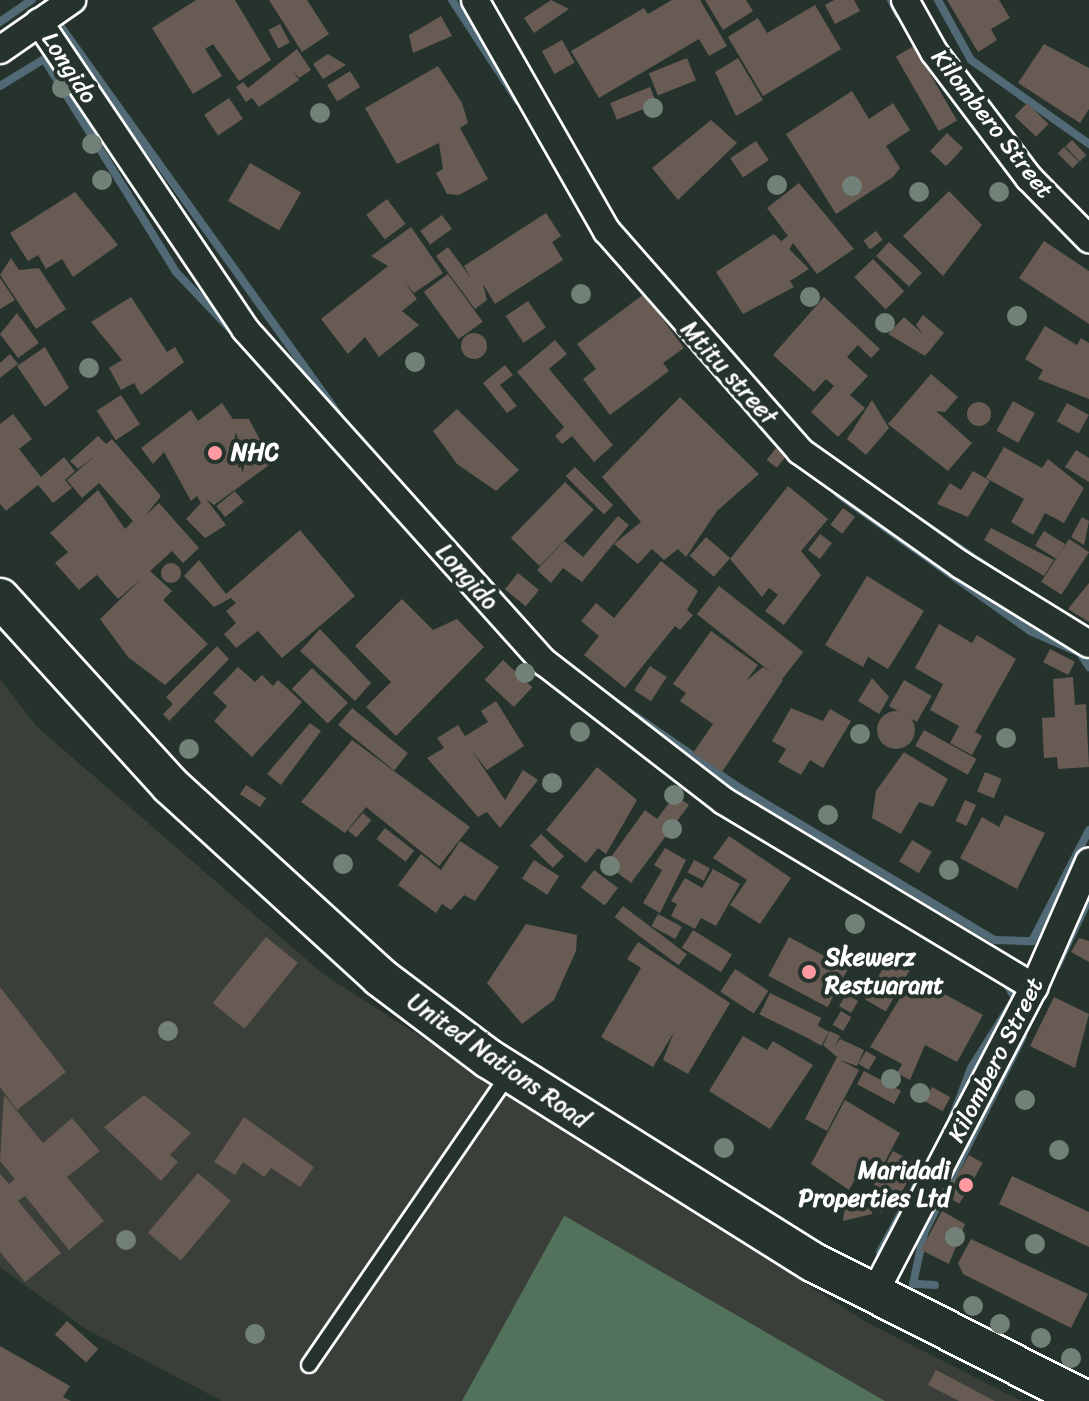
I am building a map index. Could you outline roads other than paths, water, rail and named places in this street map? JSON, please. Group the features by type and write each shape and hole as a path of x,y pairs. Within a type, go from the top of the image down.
{"street":[{"path":"0,50 72,0"},
{"name":"Mtitu street","path":"475,0 607,231 800,451 961,565 1089,644"},
{"name":"Kilombero Street","path":"905,0 934,52 1029,178 1089,239"},
{"name":"Longido","path":"39,22 245,329 544,662 724,801 1034,987"},
{"name":"United Nations Road","path":"0,598 170,785 380,977 510,1073 873,1296 1087,1401"},
{"name":"Kilombero Street","path":"873,1296 1034,987 1089,862"}],"lane":[{"path":"309,1365 510,1073"}],"waterway":[{"path":"0,22 32,0"},
{"path":"452,0 518,101"},
{"path":"891,0 898,14"},
{"path":"938,0 971,60 1089,144"},
{"path":"65,18 59,24 337,413"},
{"path":"0,86 44,59 176,272 235,334"},
{"path":"695,350 784,450"},
{"path":"372,487 396,516"},
{"path":"838,494 1030,631 1080,653 1089,667"},
{"path":"918,520 999,575"},
{"path":"621,706 738,787 995,940 1032,941 1089,830"},
{"path":"1057,966 1089,899"},
{"path":"951,1121 971,1068 1015,998 1003,978"},
{"path":"935,1285 913,1284 924,1233 1023,1036"},
{"path":"880,1252 922,1175"}],"place":[{"name":"NHC","path":"215,453"},
{"name":"Skewerz Restuarant","path":"809,972"},
{"name":"Maridadi Properties Ltd","path":"966,1185"}]}
